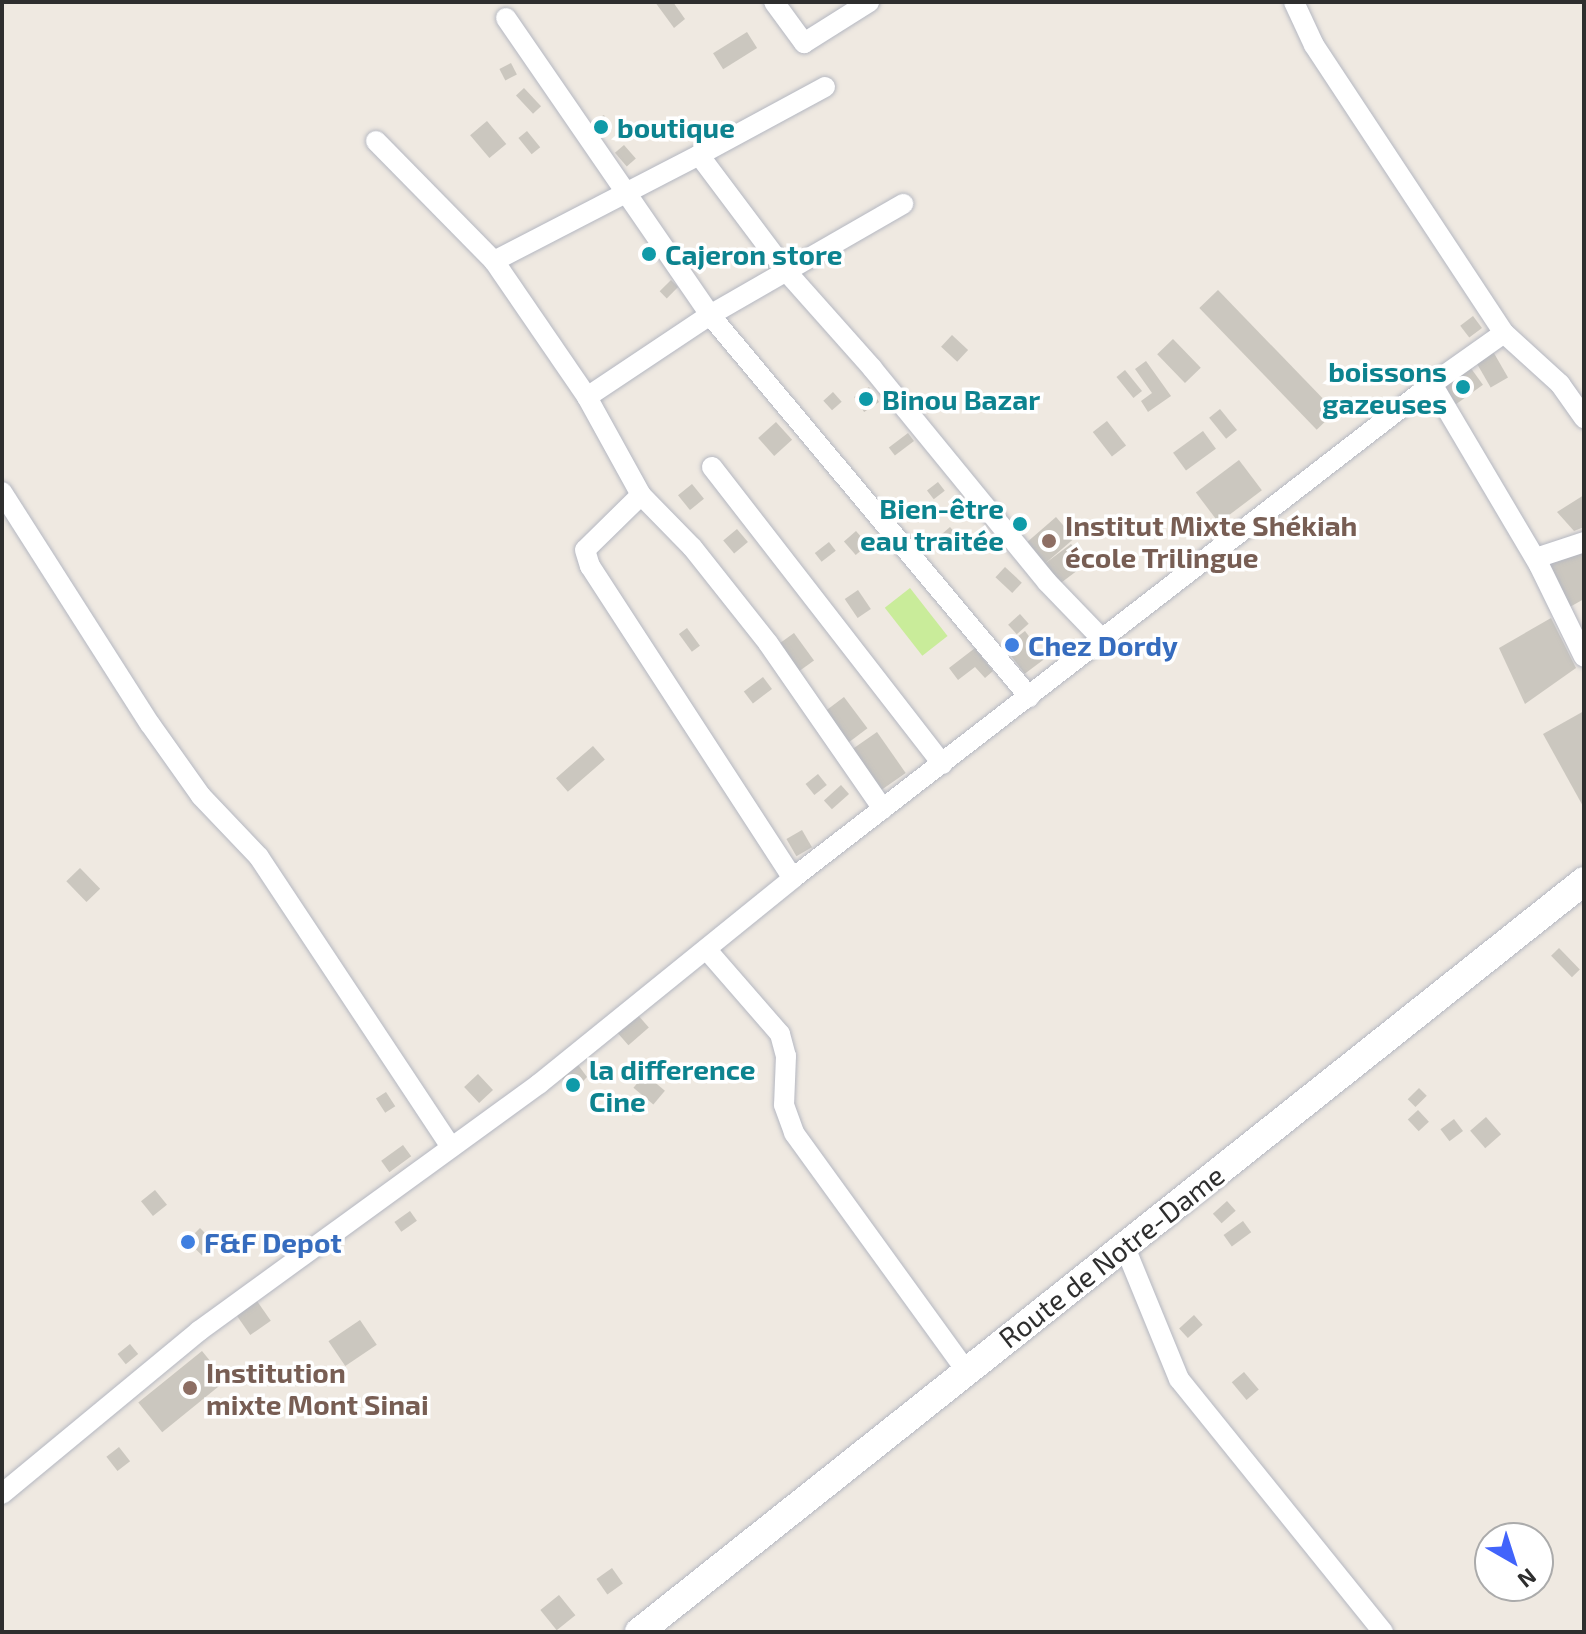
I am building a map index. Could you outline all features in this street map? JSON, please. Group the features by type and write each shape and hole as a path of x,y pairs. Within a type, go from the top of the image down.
{"street":[{"path":"774,2 804,43 869,2"},
{"path":"1294,2 1314,45 1504,333 1560,384 1584,418"},
{"path":"506,18 710,315 1029,697"},
{"path":"494,261 825,87"},
{"path":"376,141 494,261 587,397 641,495 692,547 768,643 883,809"},
{"path":"699,155 786,271 872,368 1047,582 1103,640"},
{"path":"587,397 710,315 903,204"},
{"path":"2,1494 199,1331 539,1084 793,878 1432,384 1504,333"},
{"path":"1432,384 1536,558 1584,657"},
{"path":"712,467 942,764"},
{"path":"2,492 150,724 201,796 259,857 451,1147"},
{"path":"641,495 585,550 590,566 793,878"},
{"path":"1536,558 1584,542"},
{"name":"Route de Notre-Dame","path":"639,1632 1584,881"},
{"path":"707,950 785,1044 784,1105 794,1133 966,1371"},
{"path":"1124,1245 1179,1379 1383,1632"}],"green space":[{"path":"910,588 948,636 922,656 885,608"}],"building":[{"path":"655,2 673,2 685,19 674,28"},
{"path":"747,32 757,48 723,69 713,53"},
{"path":"511,63 517,75 505,80 499,69"},
{"path":"524,88 541,106 533,114 516,96"},
{"name":"boutique","path":"604,115 612,130 597,138 589,123"},
{"path":"487,121 506,144 489,158 470,135"},
{"path":"527,131 540,147 532,154 518,138"},
{"path":"624,145 636,159 627,166 615,153"},
{"path":"671,280 678,287 667,298 660,291"},
{"path":"1218,290 1335,412 1317,430 1199,308"},
{"path":"1473,316 1482,328 1469,338 1460,326"},
{"path":"952,335 968,350 957,362 941,347"},
{"path":"1173,339 1201,368 1185,383 1157,354"},
{"path":"1491,348 1508,377 1491,387 1474,358"},
{"path":"1146,361 1171,396 1148,412 1141,401 1152,393 1135,369"},
{"name":"boissons gazeuses","path":"1470,367 1483,385 1455,405 1442,388"},
{"path":"1125,370 1142,391 1133,398 1116,377"},
{"name":"Binou Bazar","path":"869,387 879,402 864,412 854,397"},
{"path":"833,392 842,402 832,410 823,401"},
{"path":"1220,409 1237,430 1226,439 1209,418"},
{"path":"1107,421 1126,445 1112,457 1093,432"},
{"path":"776,422 792,440 774,456 758,438"},
{"path":"1203,431 1216,449 1186,471 1173,453"},
{"path":"908,433 914,441 895,455 889,447"},
{"path":"1239,460 1262,490 1219,523 1196,492"},
{"path":"938,482 945,491 934,499 927,491"},
{"path":"692,484 704,499 690,510 678,495"},
{"path":"1584,495 1584,527 1574,531 1557,512"},
{"name":"Bien-être eau traitée","path":"1022,513 1030,526 1017,534 1009,521"},
{"name":"Institut Mixte Shékiah école Trilingue","path":"1056,517 1074,538 1042,566 1024,545"},
{"path":"950,527 957,535 945,546 938,537"},
{"path":"737,529 748,542 734,554 723,541"},
{"path":"856,531 868,545 856,555 844,541"},
{"path":"829,542 836,551 822,562 815,553"},
{"path":"1071,544 1086,564 1060,584 1045,564"},
{"path":"1579,549 1584,558 1584,599 1568,608 1547,564"},
{"path":"1005,567 1022,583 1012,593 995,577"},
{"path":"858,590 871,609 858,618 845,599"},
{"path":"1020,614 1029,624 1017,634 1008,625"},
{"path":"1551,618 1576,668 1525,704 1499,648"},
{"path":"687,628 700,646 692,652 679,634"},
{"path":"1025,631 1045,658 1025,674 1004,647"},
{"path":"794,633 814,661 795,675 775,647"},
{"path":"975,648 993,671 985,678 975,667 958,680 949,668"},
{"path":"763,677 772,689 753,703 744,691"},
{"path":"844,697 867,728 846,744 822,713"},
{"path":"1584,711 1584,808 1543,734"},
{"path":"877,732 906,773 879,791 851,750"},
{"path":"593,746 605,760 568,792 556,778"},
{"path":"818,774 827,785 814,795 806,784"},
{"path":"841,785 849,794 832,809 824,800"},
{"path":"802,830 812,847 796,856 786,839"},
{"path":"80,868 100,889 86,902 66,881"},
{"path":"1559,948 1580,970 1572,977 1551,956"},
{"path":"637,1014 649,1028 628,1045 617,1032"},
{"name":"la difference Cine","path":"576,1062 587,1077 572,1093 561,1077"},
{"path":"478,1074 493,1090 479,1103 464,1087"},
{"path":"645,1074 665,1091 653,1105 633,1088"},
{"path":"1419,1088 1427,1096 1415,1107 1408,1099"},
{"path":"386,1092 395,1106 385,1113 376,1099"},
{"path":"1418,1110 1429,1122 1419,1131 1408,1120"},
{"path":"1486,1117 1501,1134 1485,1148 1470,1131"},
{"path":"1454,1119 1463,1131 1449,1141 1440,1129"},
{"path":"403,1145 411,1156 389,1172 381,1161"},
{"path":"155,1190 167,1205 153,1216 141,1201"},
{"path":"1227,1201 1236,1211 1222,1223 1213,1214"},
{"path":"410,1211 417,1221 401,1232 394,1222"},
{"path":"1243,1221 1251,1232 1232,1246 1224,1235"},
{"path":"200,1228 215,1243 202,1256 187,1241"},
{"path":"257,1301 271,1321 250,1335 237,1315"},
{"path":"1194,1315 1203,1325 1188,1338 1179,1328"},
{"path":"360,1320 377,1345 345,1366 328,1341"},
{"path":"130,1344 138,1354 126,1364 118,1354"},
{"path":"202,1351 226,1381 162,1432 138,1403"},
{"path":"1244,1372 1259,1390 1247,1400 1232,1382"},
{"path":"119,1447 130,1461 117,1471 106,1457"},
{"path":"612,1568 623,1584 607,1594 596,1579"},
{"path":"559,1595 575,1615 557,1630 540,1610"}],"place":[{"name":"boutique","path":"601,127"},
{"name":"Cajeron store","path":"649,254"},
{"name":"boissons gazeuses","path":"1463,387"},
{"name":"Binou Bazar","path":"866,399"},
{"name":"Bien-être eau traitée","path":"1020,524"},
{"name":"Institut Mixte Shékiah école Trilingue","path":"1049,541"},
{"name":"Chez Dordy","path":"1012,645"},
{"name":"la difference Cine","path":"573,1085"},
{"name":"F&F Depot","path":"188,1242"},
{"name":"Institution mixte Mont Sinai","path":"190,1388"}]}
